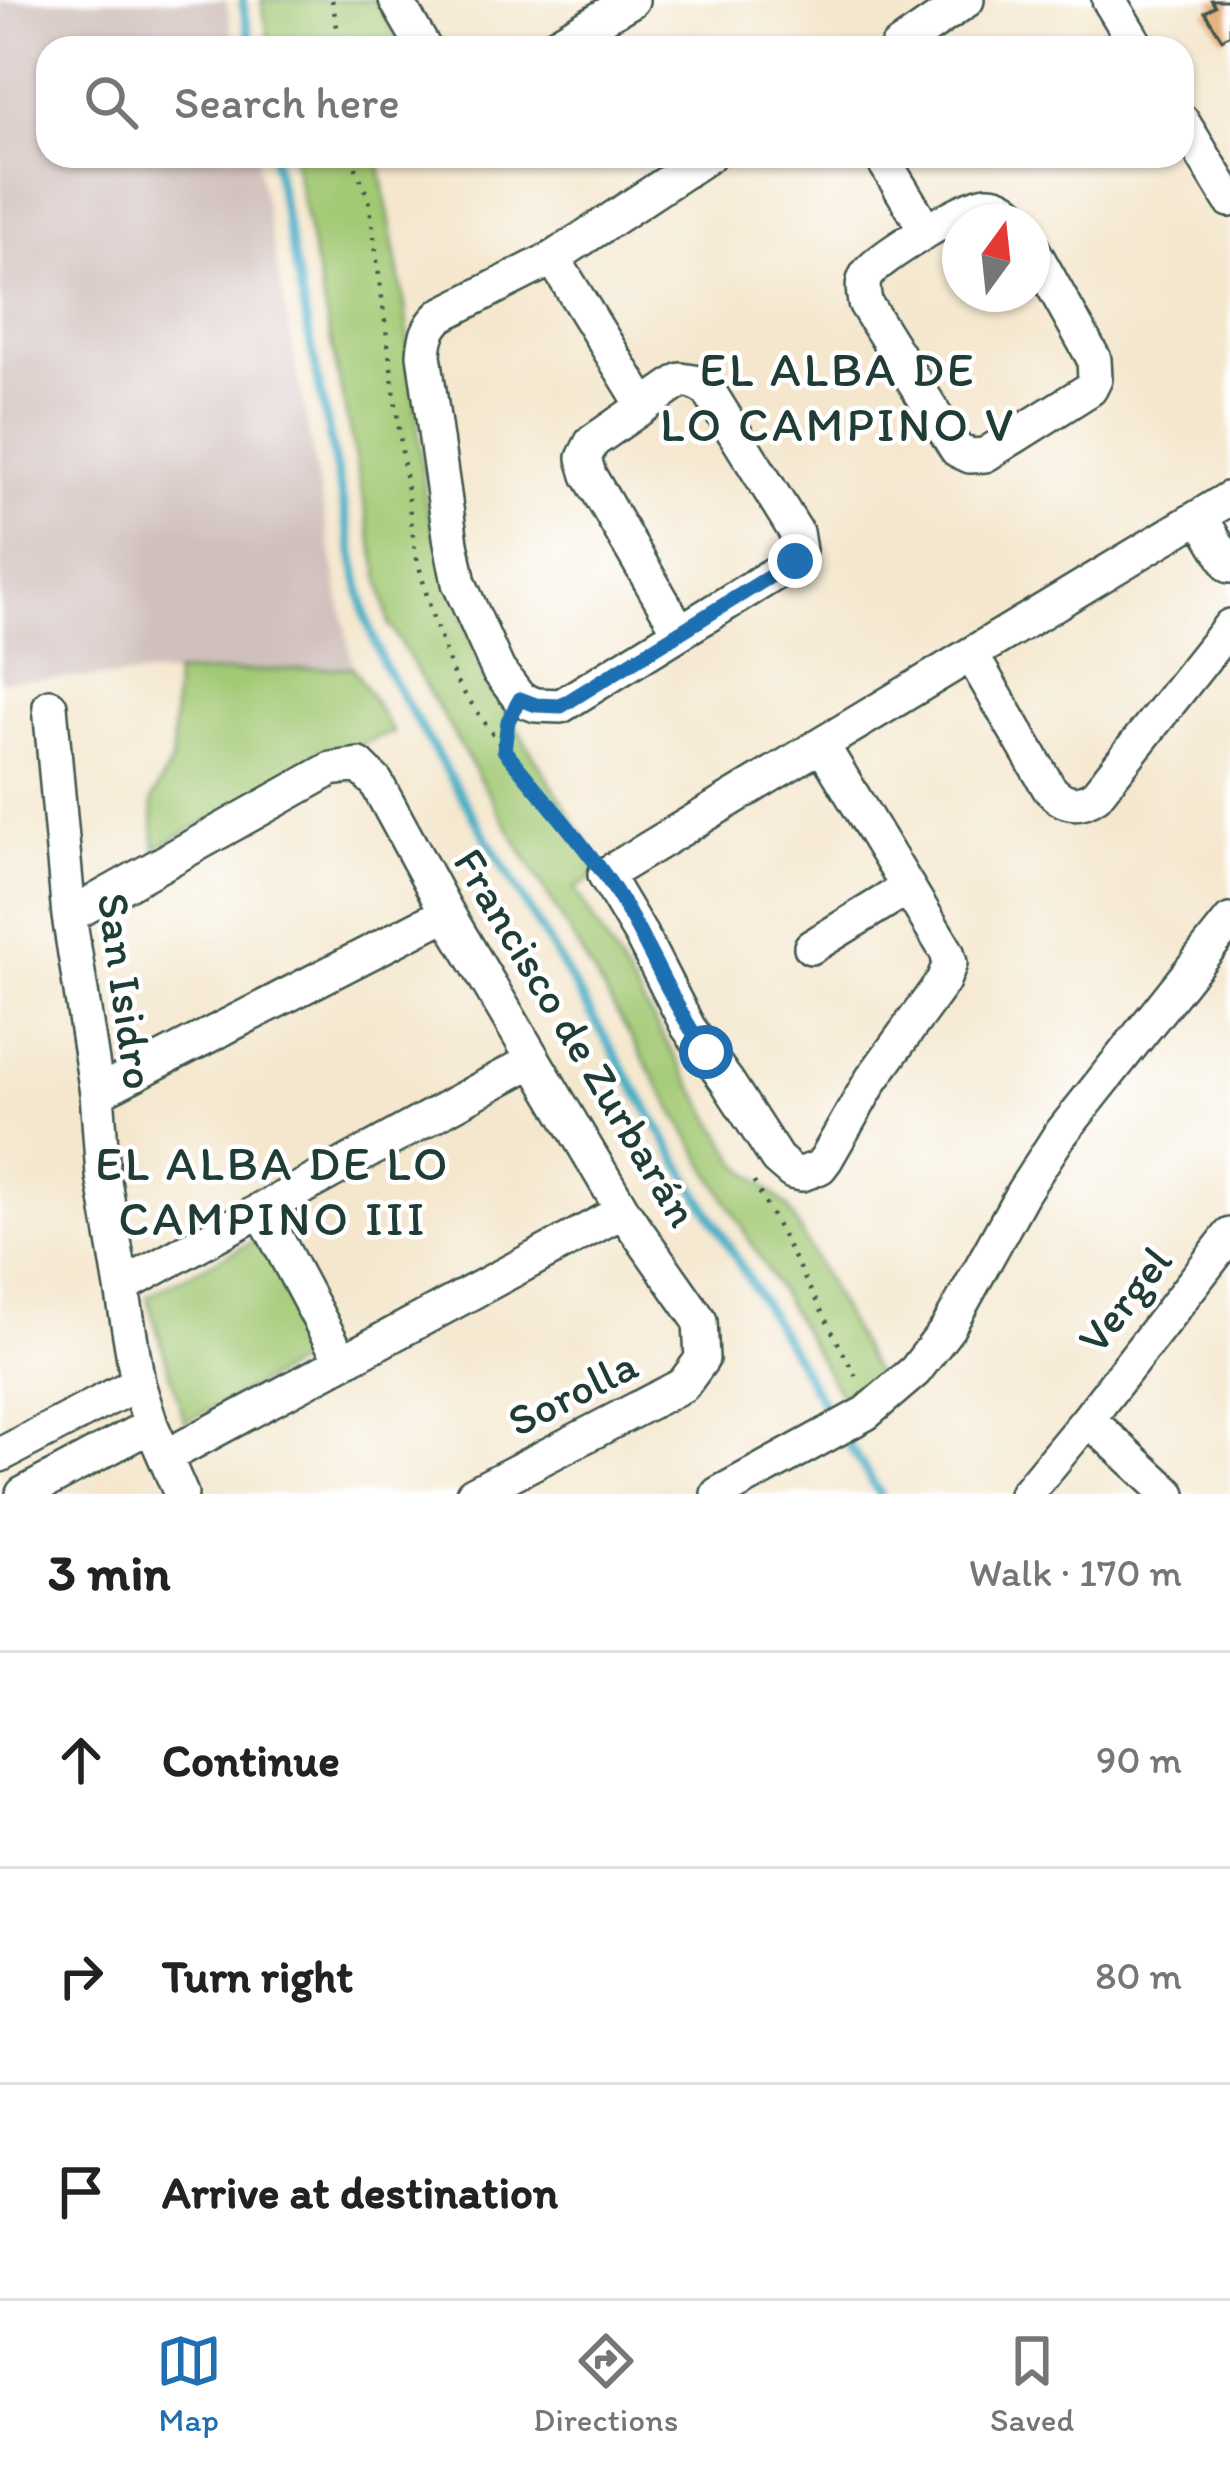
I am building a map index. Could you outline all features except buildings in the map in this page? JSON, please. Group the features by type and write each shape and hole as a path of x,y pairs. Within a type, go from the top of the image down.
{"street":[{"path":"396,0 417,36"},
{"path":"570,36 632,0"},
{"path":"914,36 967,0"},
{"path":"1109,0 1131,36"},
{"path":"1194,141 1230,200"},
{"path":"680,632 589,475 584,458 592,442 681,380 708,390 796,532 799,550 795,561 561,706 536,705 520,699 498,670 459,583 424,355 429,329 441,315 553,258 689,168"},
{"path":"888,168 926,230"},
{"path":"942,223 867,273 862,286 865,303 957,450 970,456 986,455 1090,389 1095,379 1094,359 1050,280"},
{"path":"553,258 644,406"},
{"path":"822,745 950,963 948,973 872,1079 826,1159 820,1167 802,1174 777,1159 688,1028 604,874 1230,498"},
{"path":"1201,516 1230,566"},
{"path":"971,654 1049,788 1064,801 1081,803 1096,795 1230,626"},
{"name":"San Isidro","path":"50,706 69,916 138,1383 181,1494"},
{"name":"Francisco de Zurbarán","path":"69,916 332,769 359,765 376,782 447,913 623,1210 700,1322 702,1359"},
{"path":"811,947 907,888"},
{"path":"97,1094 447,913"},
{"path":"718,1494 852,1422 915,1371 933,1350 1059,1136 1230,920"},
{"path":"123,1286 534,1060"},
{"path":"261,1210 342,1362"},
{"path":"165,1457 623,1210"},
{"name":"Vergel","path":"1026,1494 1230,1235"},
{"name":"Sorolla","path":"473,1494 683,1385 702,1359"},
{"path":"0,1455 138,1383"},
{"path":"1088,1419 1169,1494"},
{"path":"23,1494 151,1425"}],"path":[{"path":"333,0 339,36"},
{"path":"520,699 508,721 504,750 604,874"},
{"path":"748,1172 852,1422"}],"shaded area":[{"path":"0,0 226,0 233,36 36,36 36,168 258,168 353,667 0,681"}],"green space":[{"path":"261,0 377,0 396,36 268,36"},
{"path":"295,168 380,168 405,306 426,504 480,668 604,870 575,889 739,1164 787,1206 878,1379 849,1410 389,624"},
{"path":"353,667 393,733 155,848 152,800 172,760 175,674"},
{"path":"262,1237 323,1350 185,1422 147,1296"}],"waterway":[{"path":"242,0 250,36"},
{"path":"275,168 366,618 383,664 880,1494"}],"district":[{"name":"EL ALBA DE LO CAMPINO V","path":"838,396"},
{"name":"EL ALBA DE LO CAMPINO III","path":"273,1190"}],"route":[{"path":"706,1052 688,1028 604,874 504,750 508,721 520,699 561,706 795,561"}]}
